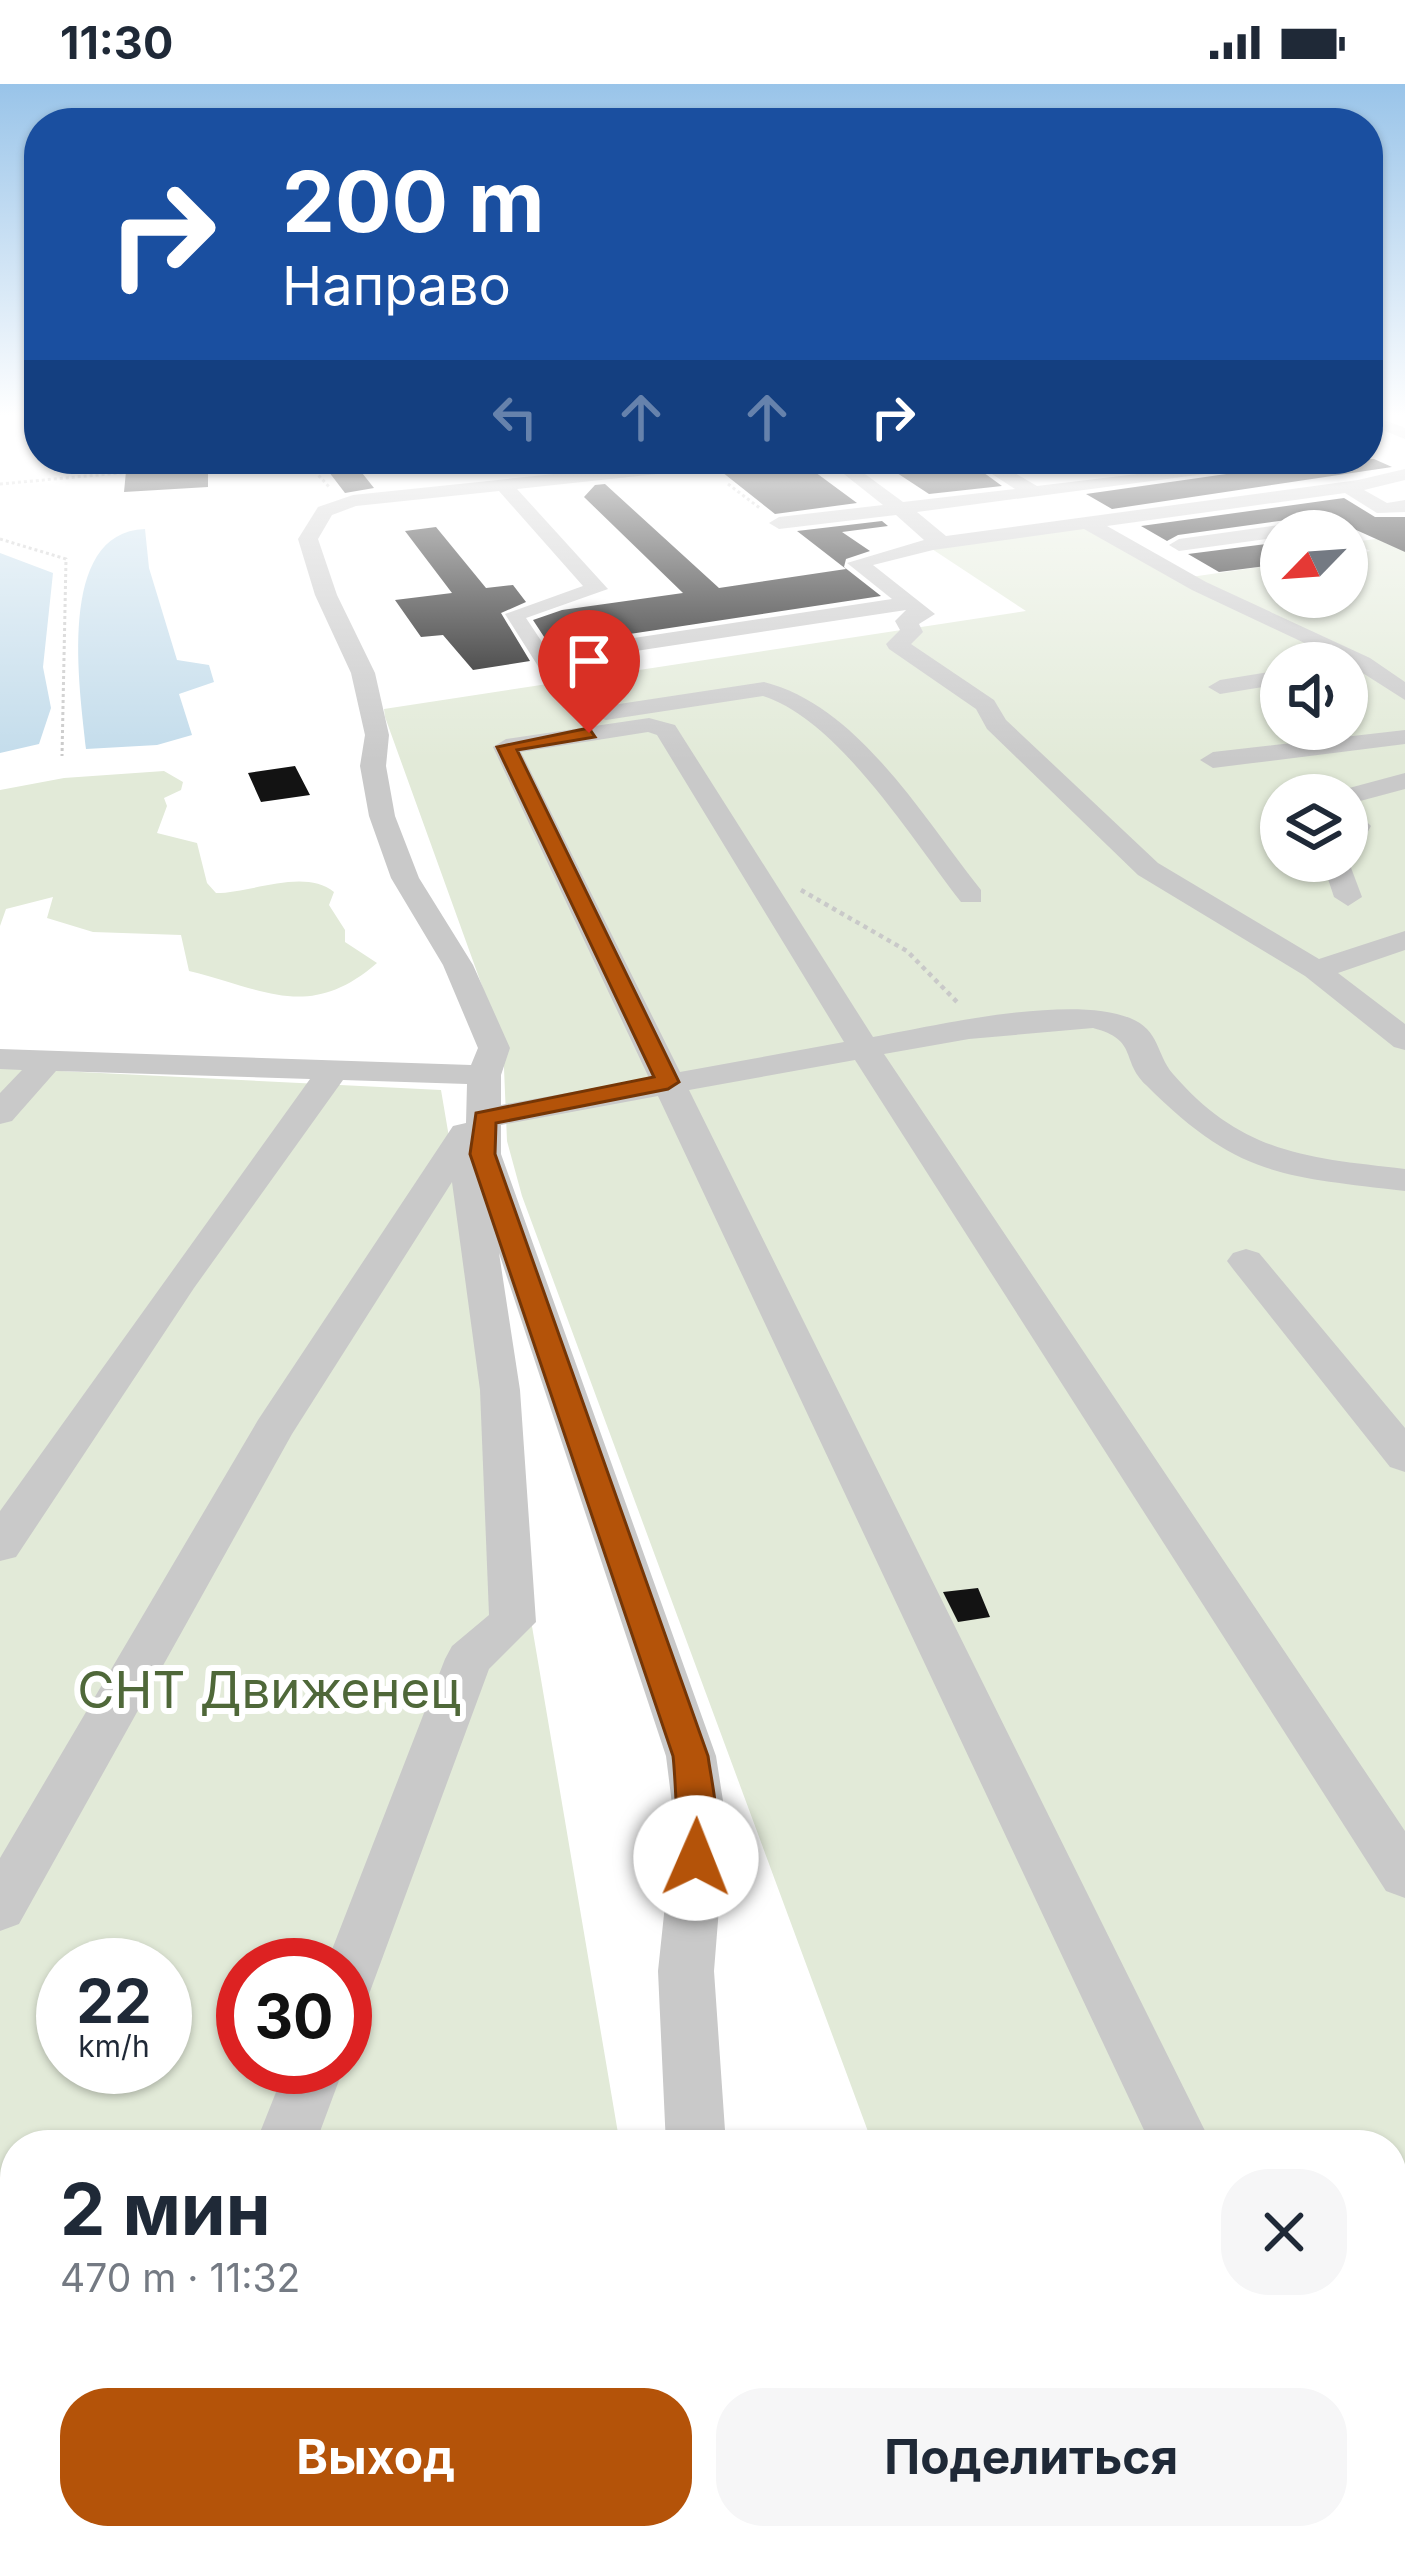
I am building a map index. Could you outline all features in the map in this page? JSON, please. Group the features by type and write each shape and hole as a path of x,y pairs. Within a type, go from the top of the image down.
{"street":[{"path":"0,1907 272,1430 475,1100 494,1048 458,965 398,857 376,783 377,735 363,673 326,595 308,539 314,529"},
{"path":"550,529 597,589 516,614 515,620 545,658 582,720"},
{"path":"928,529 936,536 932,544"},
{"path":"1050,529 932,544 856,562 924,614 906,621 912,632 897,644 986,705 996,724 1148,869 1316,970 1405,1040"},
{"path":"1099,529 1310,642"},
{"path":"1179,545 1260,536"},
{"path":"1207,562 1260,555"},
{"path":"545,658 911,603"},
{"path":"1368,662 1405,656"},
{"path":"1368,672 1405,693"},
{"path":"1220,687 1260,680"},
{"path":"971,896 820,714 785,693 764,689 606,713 506,747 1175,2130"},
{"path":"582,720 666,730 866,1051 1405,1874"},
{"path":"1213,760 1405,736"},
{"path":"1368,792 1405,782"},
{"path":"1343,882 1348,897"},
{"path":"1316,970 1405,940"},
{"path":"0,1059 334,1070 475,1100 668,1082 954,1032 1094,1018 1123,1026 1145,1045 1154,1076 1229,1139 1282,1166 1405,1180"},
{"path":"0,1114 48,1060"},
{"path":"0,1545 181,1280 334,1070"},
{"path":"364,1938 470,1659 512,1622 500,1390 465,1168 475,1100"},
{"path":"475,1100 483,1154 691,1756 700,1820 686,1971 695,2130"},
{"path":"1246,1261 1405,1457"},
{"path":"291,2130 305,2094"}],"path":[{"path":"0,539 66,559 62,756"},
{"path":"750,866 830,902 907,951 967,1015 954,1032"}],"green space":[{"path":"1075,529 1093,529 1177,579 1260,567 1260,618 1368,618 1368,540 1405,535 1405,2130 867,2130 522,1196 507,1141 503,1044 384,709 1026,611 932,549"},
{"path":"164,771 183,782 181,790 164,798 167,806 157,833 197,843 207,883 216,893 293,882 322,885 334,892 329,905 345,930 345,942 377,963 329,992 286,996 189,971 181,935 93,932 47,918 53,897 6,909 0,926 0,790 64,778"},
{"name":"СНТ Движенец","path":"0,1068 441,1090 617,2130 0,2130"}],"water":[{"path":"145,529 149,568 177,660 209,665 214,682 179,694 192,735 157,745 86,749 78,654 80,618 85,584 97,556 116,537"},
{"path":"0,553 53,573 43,667 51,708 39,744 0,753"}],"building":[{"path":"438,529 486,588 513,585 526,602 501,613 530,661 473,670 443,635 421,637 395,600 452,593 405,531"},
{"path":"617,529 654,529 719,588 846,569 797,531 864,529 842,532 870,551 846,559 844,567 881,596 550,646 533,620 562,610 683,593"},
{"path":"1146,529 1221,529 1167,541"},
{"path":"1368,529 1405,529 1405,552 1368,535"},
{"path":"1260,545 1260,567 1219,572 1188,554"},
{"path":"295,766 310,795 261,802 248,773"},
{"path":"978,1588 990,1617 958,1622 943,1592"}],"route":[{"path":"589,733 506,747 668,1082 536,1112 485,1118 483,1154 691,1756 700,1820 696,1858"}]}
